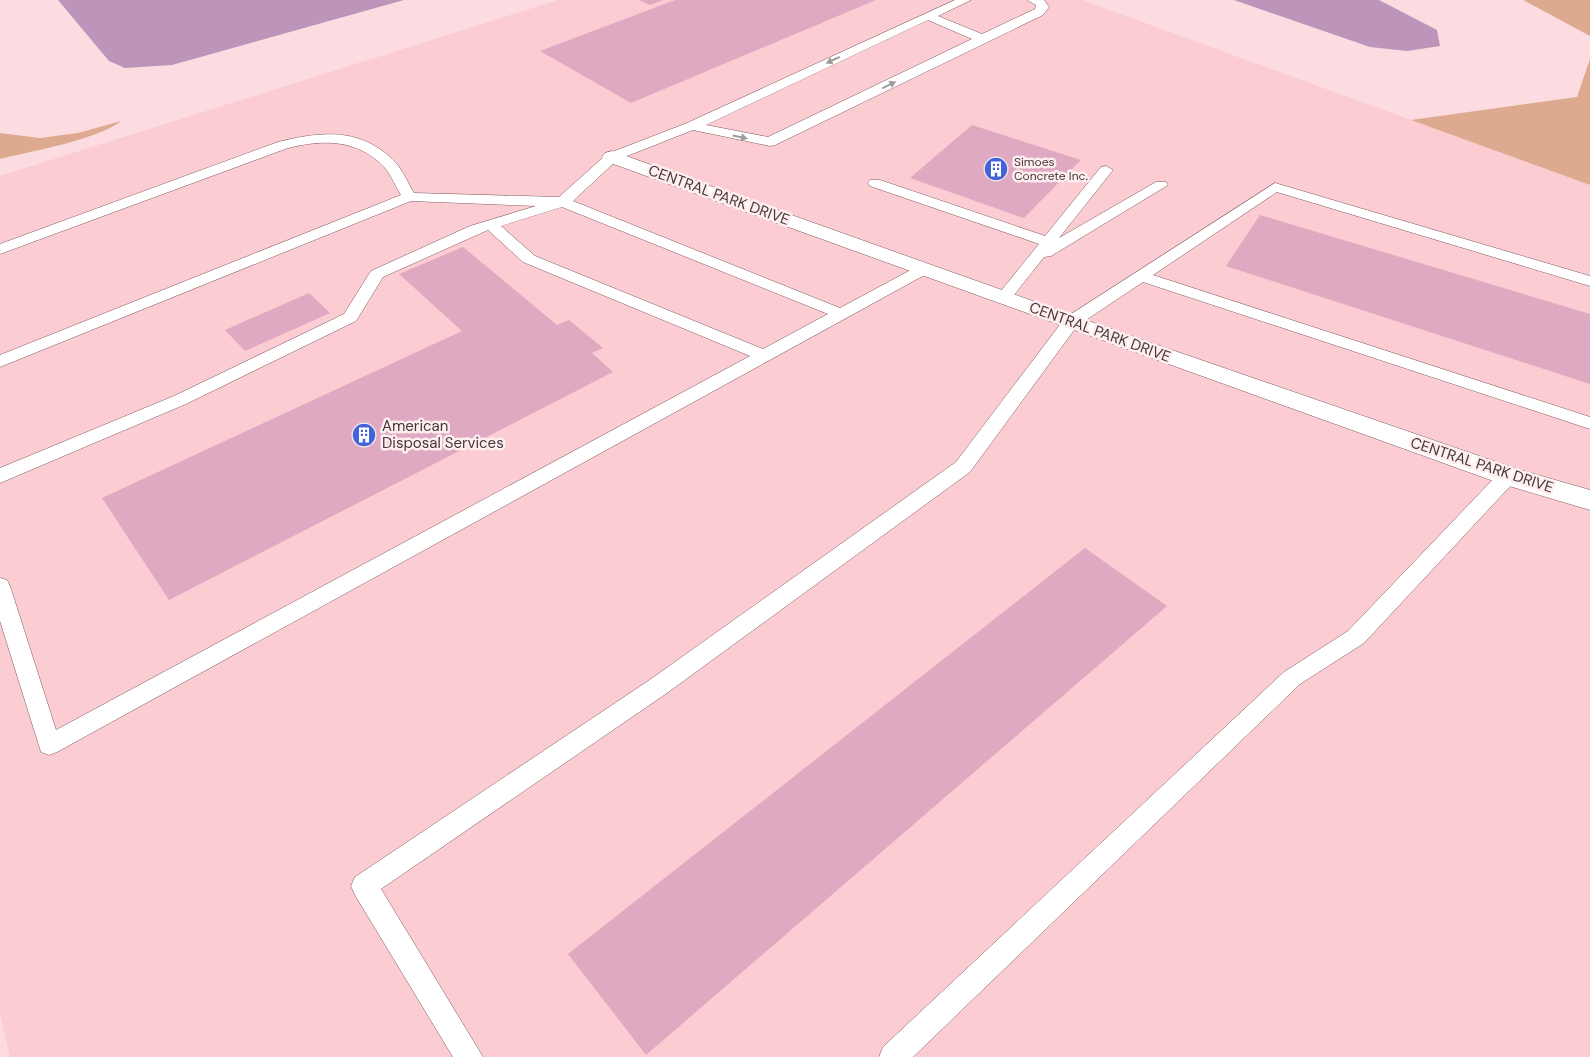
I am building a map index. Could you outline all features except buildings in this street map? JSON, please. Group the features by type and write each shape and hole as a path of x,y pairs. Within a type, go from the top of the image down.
{"street":[{"name":"CENTRAL PARK DRIVE","path":"612,157 1508,476 1590,500"}],"lane":[{"path":"0,476 180,400 350,317 377,274 490,224 564,202 612,157 692,126 965,0"},
{"path":"692,126 770,142 1039,12 1044,7 1033,0"},
{"path":"928,16 982,39"},
{"path":"0,249 283,144 312,138 342,138 364,145 391,166 410,197"},
{"path":"1004,298 1106,170"},
{"path":"875,183 1049,242"},
{"path":"1034,260 1160,185"},
{"path":"469,1057 364,886 659,686 963,467 1071,322 1275,187 1590,281"},
{"path":"0,361 410,197 564,202 841,314"},
{"path":"490,224 529,259 764,356"},
{"path":"0,586 49,745 924,269"},
{"path":"1141,276 1590,423"},
{"path":"893,1057 1292,678 1356,637 1508,476"}],"shaded area":[{"path":"58,0 404,0 172,65 125,68 109,61"},
{"path":"558,0 1082,0 1590,185 1590,1057 10,1057 0,1013 0,176"},
{"path":"1234,0 1379,0 1437,30 1440,46 1407,51 1370,47"},
{"path":"1523,0 1590,0 1590,36"},
{"path":"1590,59 1590,185 1411,120 1577,97"},
{"path":"121,121 110,128 81,139 0,159 0,133 40,138 78,133"}],"place":[{"name":"Simoes Concrete Inc.","path":"996,169"},
{"name":"American Disposal Services","path":"364,435"}]}
